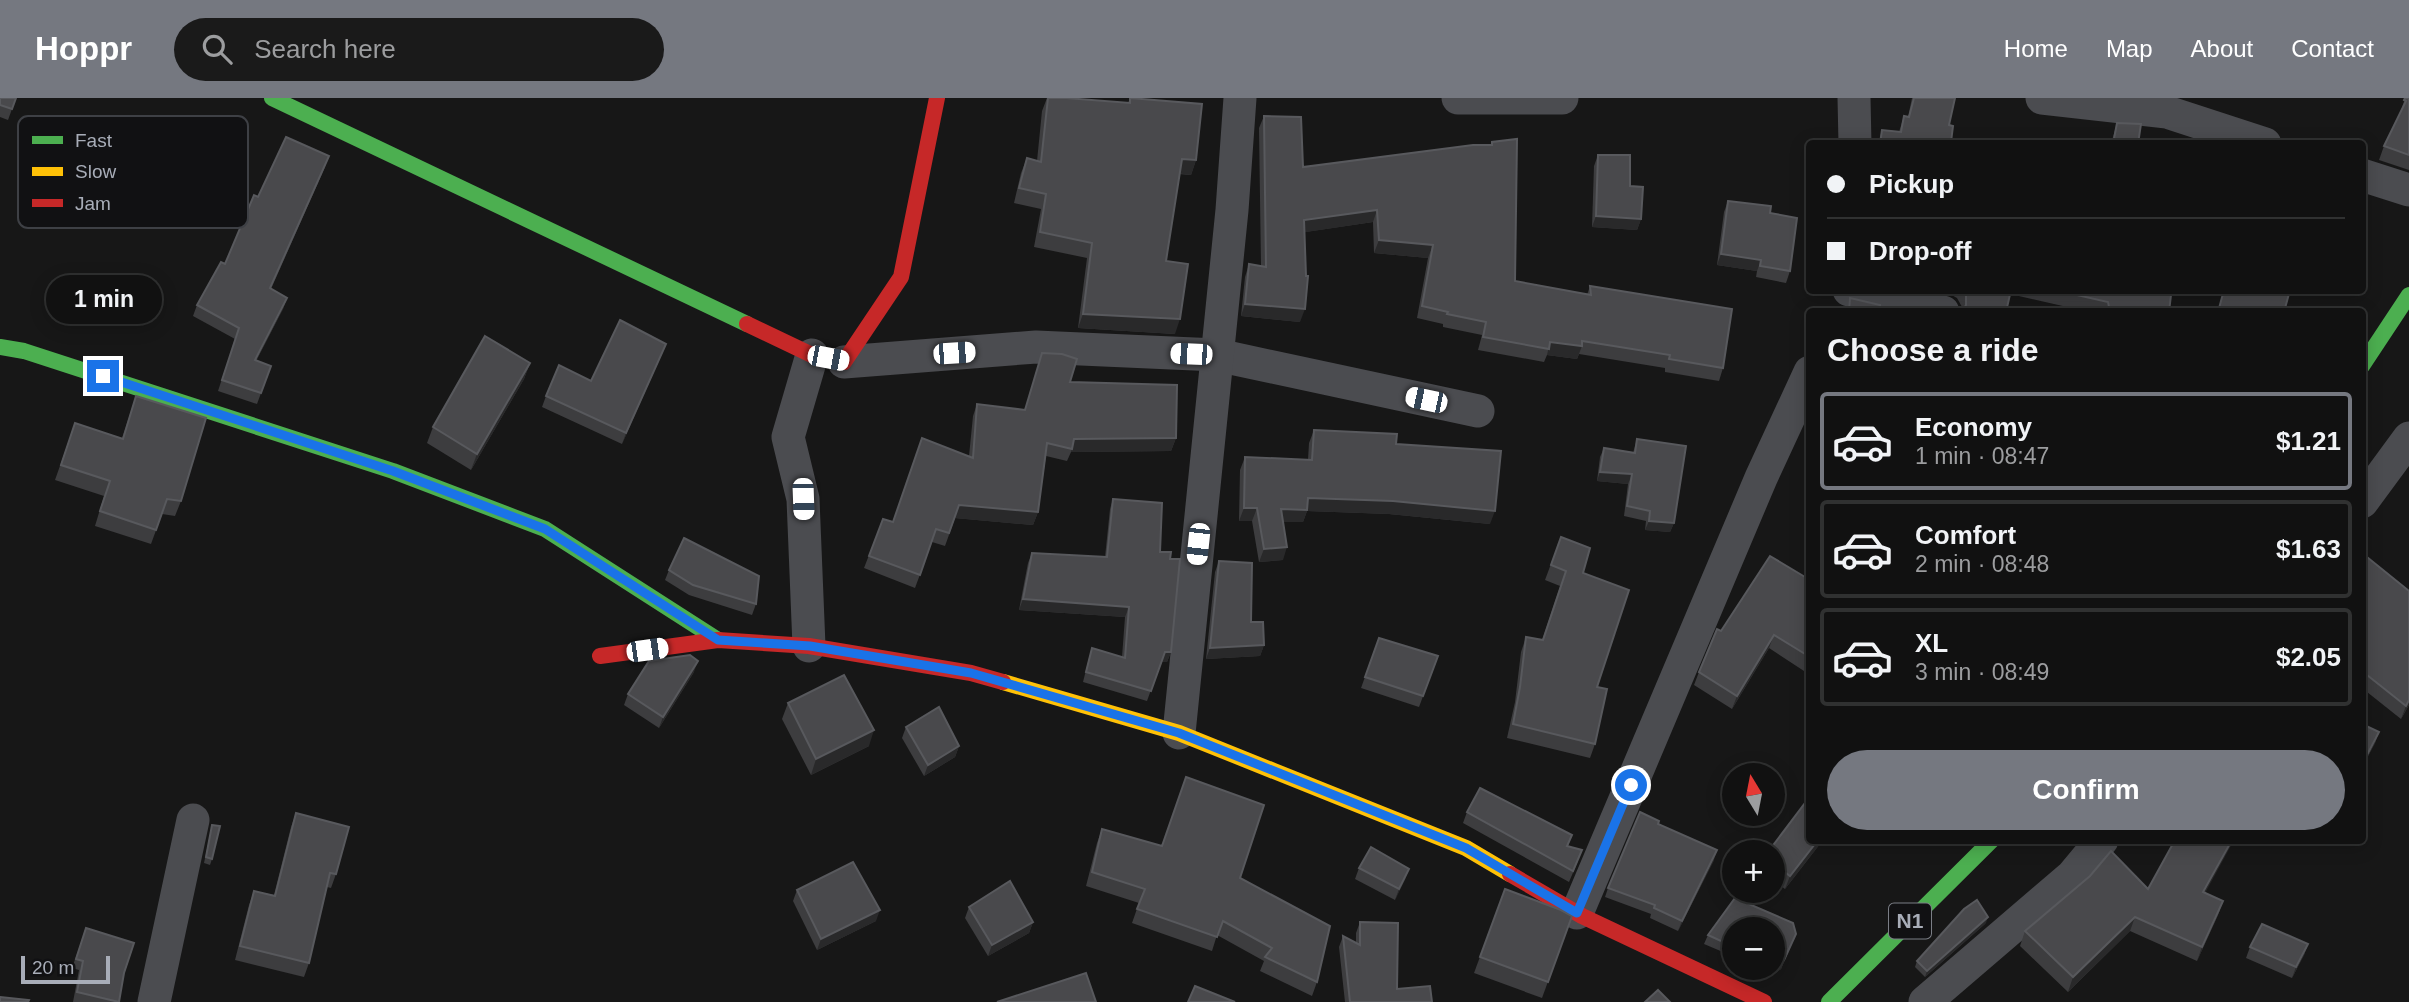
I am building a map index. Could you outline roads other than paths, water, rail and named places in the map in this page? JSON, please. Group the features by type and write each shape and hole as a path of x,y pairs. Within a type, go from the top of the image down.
{"main road":[{"path":"272,98 812,355 844,362 901,276 937,98"},
{"path":"2366,360 2409,295"},
{"path":"0,347 24,351 393,471 545,529 718,640"},
{"path":"600,656 718,640 810,646 971,673 1179,733 1466,848 1577,913 1764,1002"},
{"name":"N1","path":"1829,1002 1988,844"}],"street":[{"path":"1179,733 1232,210 1240,98"},
{"path":"1458,98 1548,99"},
{"path":"1854,98 1856,140"},
{"path":"2042,98 2171,105 2254,140"},
{"path":"2366,176 2409,190"},
{"path":"1865,294 1926,308"},
{"path":"844,362 1036,347 1217,355 1478,411"},
{"path":"810,646 803,499 788,437 812,355"},
{"path":"1577,913 1761,478 1806,381"},
{"path":"2366,497 2409,439"},
{"path":"154,1002 193,820"},
{"path":"1925,1002 2072,876 2099,844"}]}
